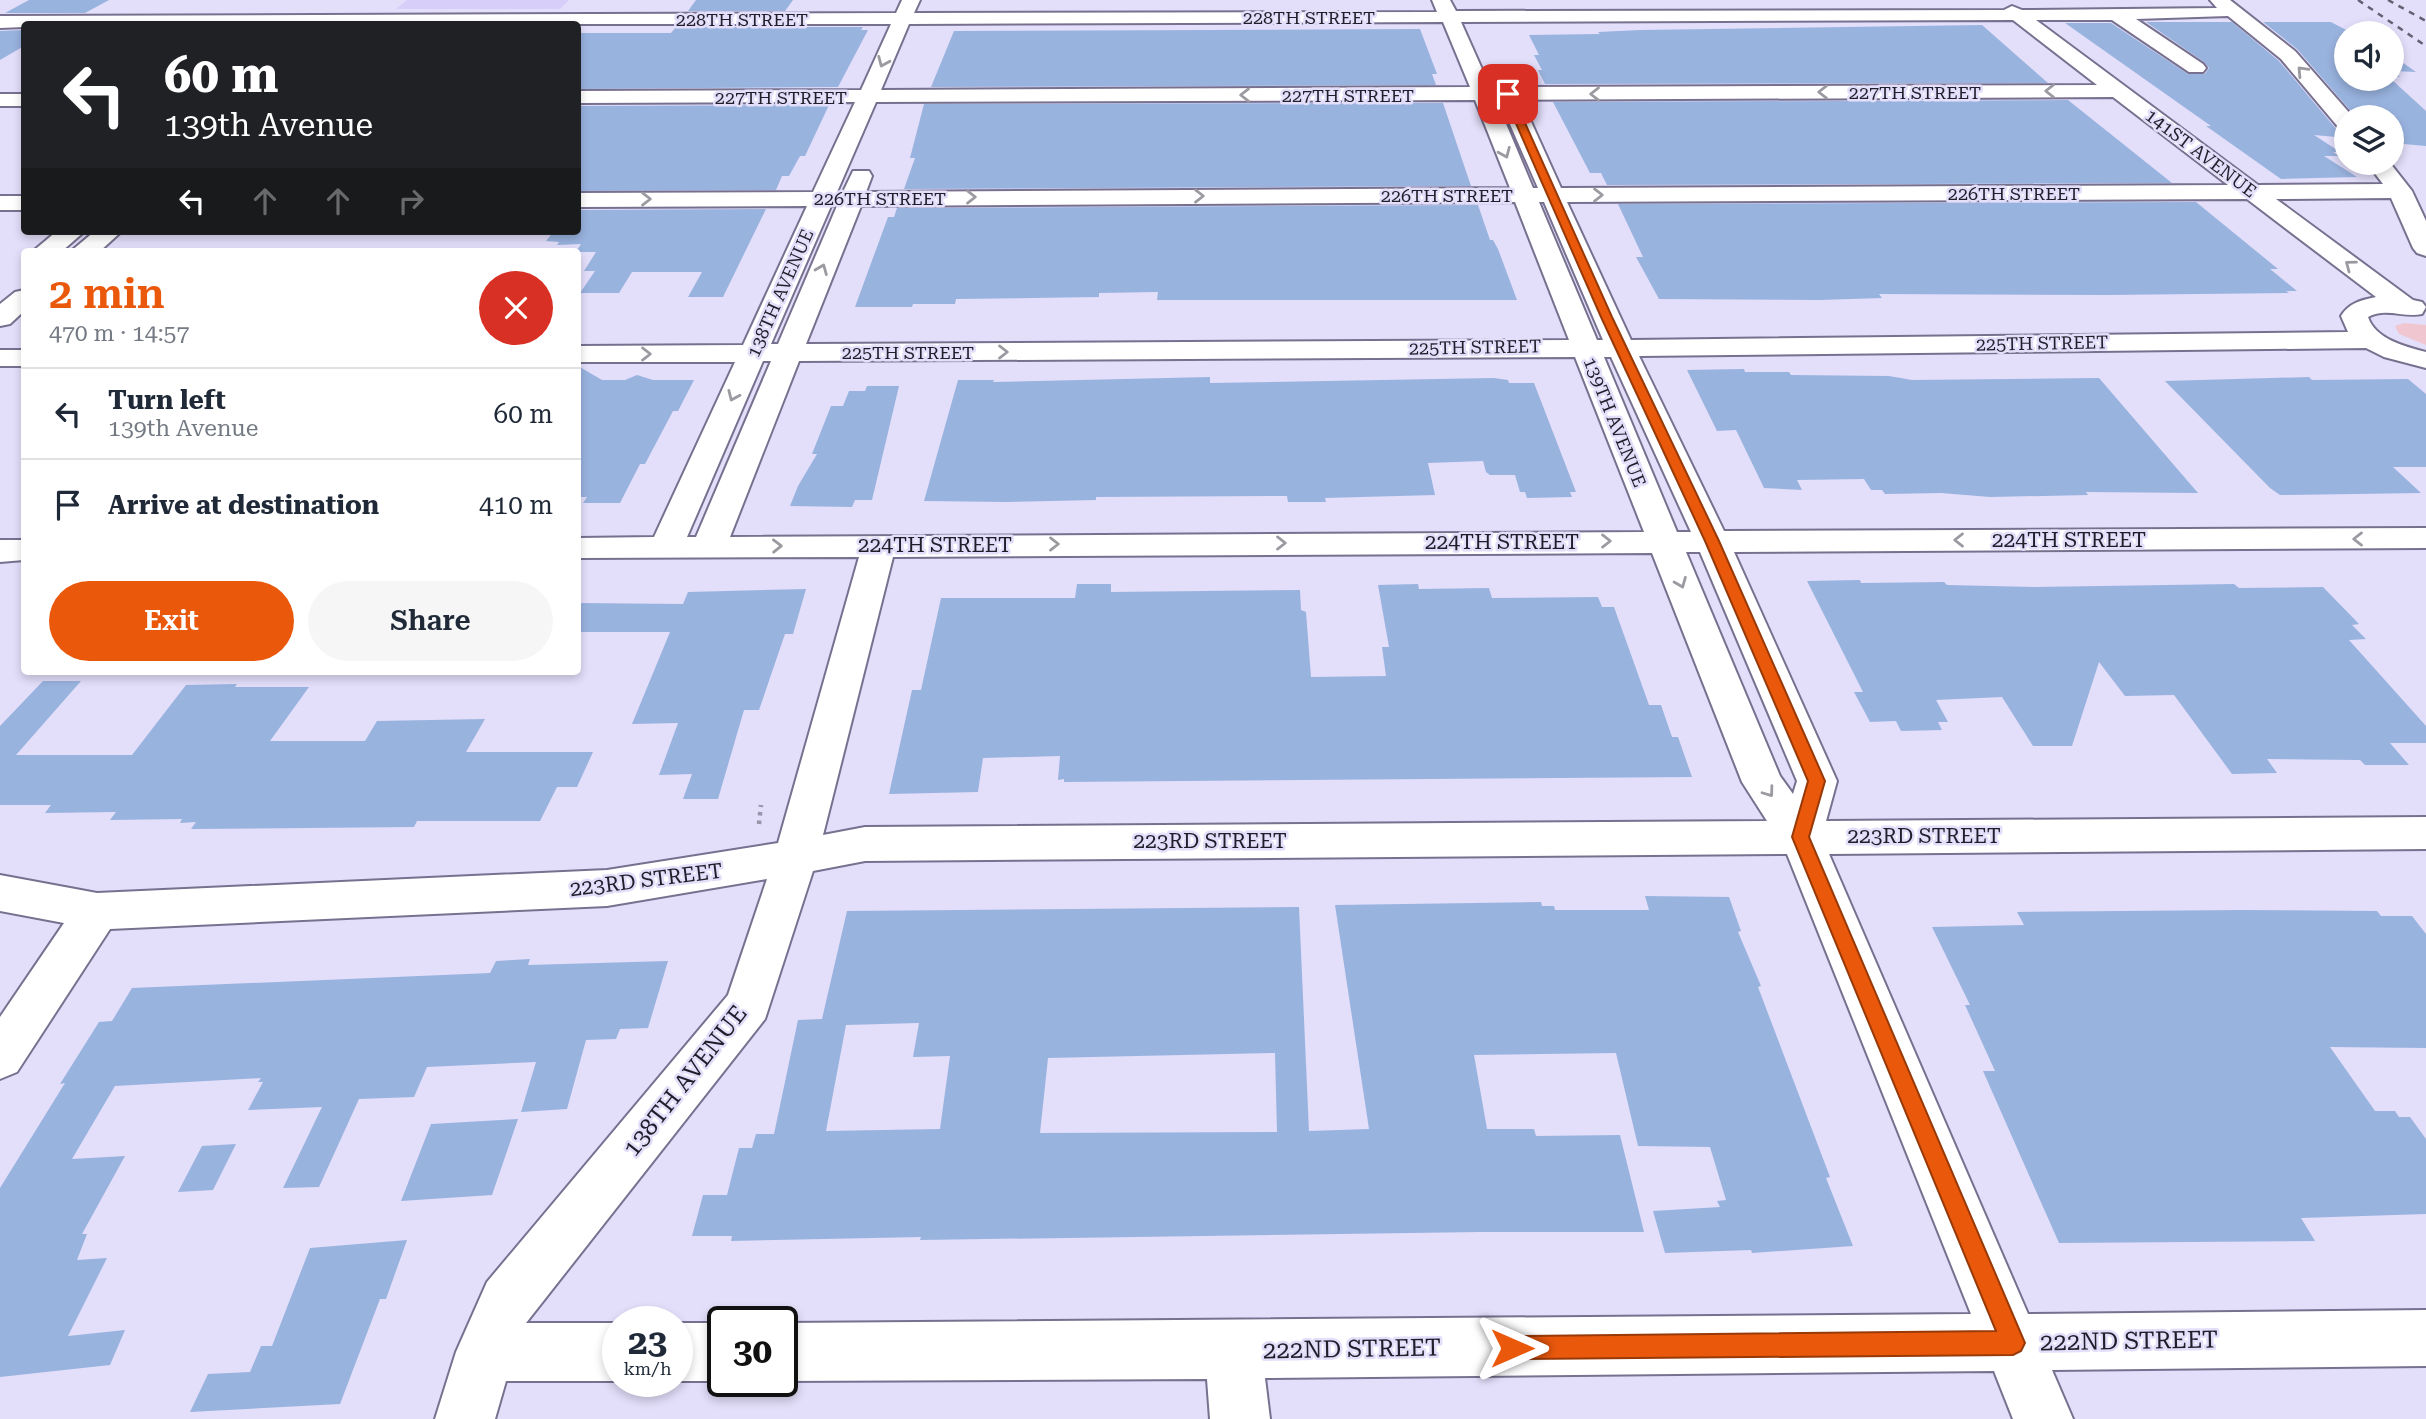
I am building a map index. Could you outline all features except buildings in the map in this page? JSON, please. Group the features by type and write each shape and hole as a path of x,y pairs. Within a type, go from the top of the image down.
{"street":[{"name":"228TH STREET","path":"7,17 731,15 906,10 2226,5"},
{"name":"228TH STREET","path":"1995,7 2116,13 2217,13 2226,5"},
{"path":"2226,5 2288,55 2334,108"},
{"name":"141ST AVENUE","path":"1995,7 2118,91 2415,308"},
{"name":"141ST AVENUE","path":"1995,7 2092,91 2222,192 2365,323"},
{"name":"139TH AVENUE","path":"1455,8 1508,94 1617,338 1712,541 1817,781 1801,837"},
{"name":"139TH AVENUE","path":"1455,8 1466,52 1482,94 1762,782 1801,837 2043,1419"},
{"name":"138TH AVENUE","path":"666,547 906,10"},
{"path":"919,41 932,10"},
{"path":"2116,13 2196,68"},
{"path":"885,122 905,74"},
{"name":"227TH STREET","path":"581,97 2118,91"},
{"path":"0,100 21,100"},
{"name":"138TH AVENUE","path":"709,547 868,160"},
{"path":"2387,175 2400,191 2426,248"},
{"name":"226TH STREET","path":"581,200 2400,191"},
{"path":"0,203 21,202"},
{"path":"50,248 68,235"},
{"path":"88,248 105,235"},
{"path":"0,318 14,286"},
{"name":"225TH STREET","path":"581,334 757,343 1617,338 2365,323 2415,308"},
{"path":"2365,323 2425,361"},
{"path":"0,336 21,336"},
{"name":"225TH STREET","path":"581,354 757,343"},
{"path":"0,358 21,358"},
{"name":"224TH STREET","path":"581,548 2426,538"},
{"name":"138TH AVENUE","path":"465,1419 485,1352 507,1302 748,1005 796,857 879,545"},
{"path":"0,551 21,550"},
{"name":"223RD STREET","path":"0,893 97,911 607,888 706,874 865,844 2426,833"},
{"path":"0,1057 97,911"},
{"name":"222ND STREET","path":"798,1352 2426,1338"},
{"path":"1233,1350 1240,1419"},
{"path":"485,1352 602,1352"}],"path":[{"path":"759,824 761,805"}],"shaded area":[{"path":"407,0 569,0 560,9 396,9"},
{"path":"2404,323 2426,325 2426,345 2399,334 2395,326"}],"railway":[{"path":"2358,0 2426,46"},
{"path":"2388,0 2426,21"}],"route":[{"path":"1508,94 1606,317 1629,360 1712,541 1817,781 1801,837 2013,1343 1512,1348"}]}
